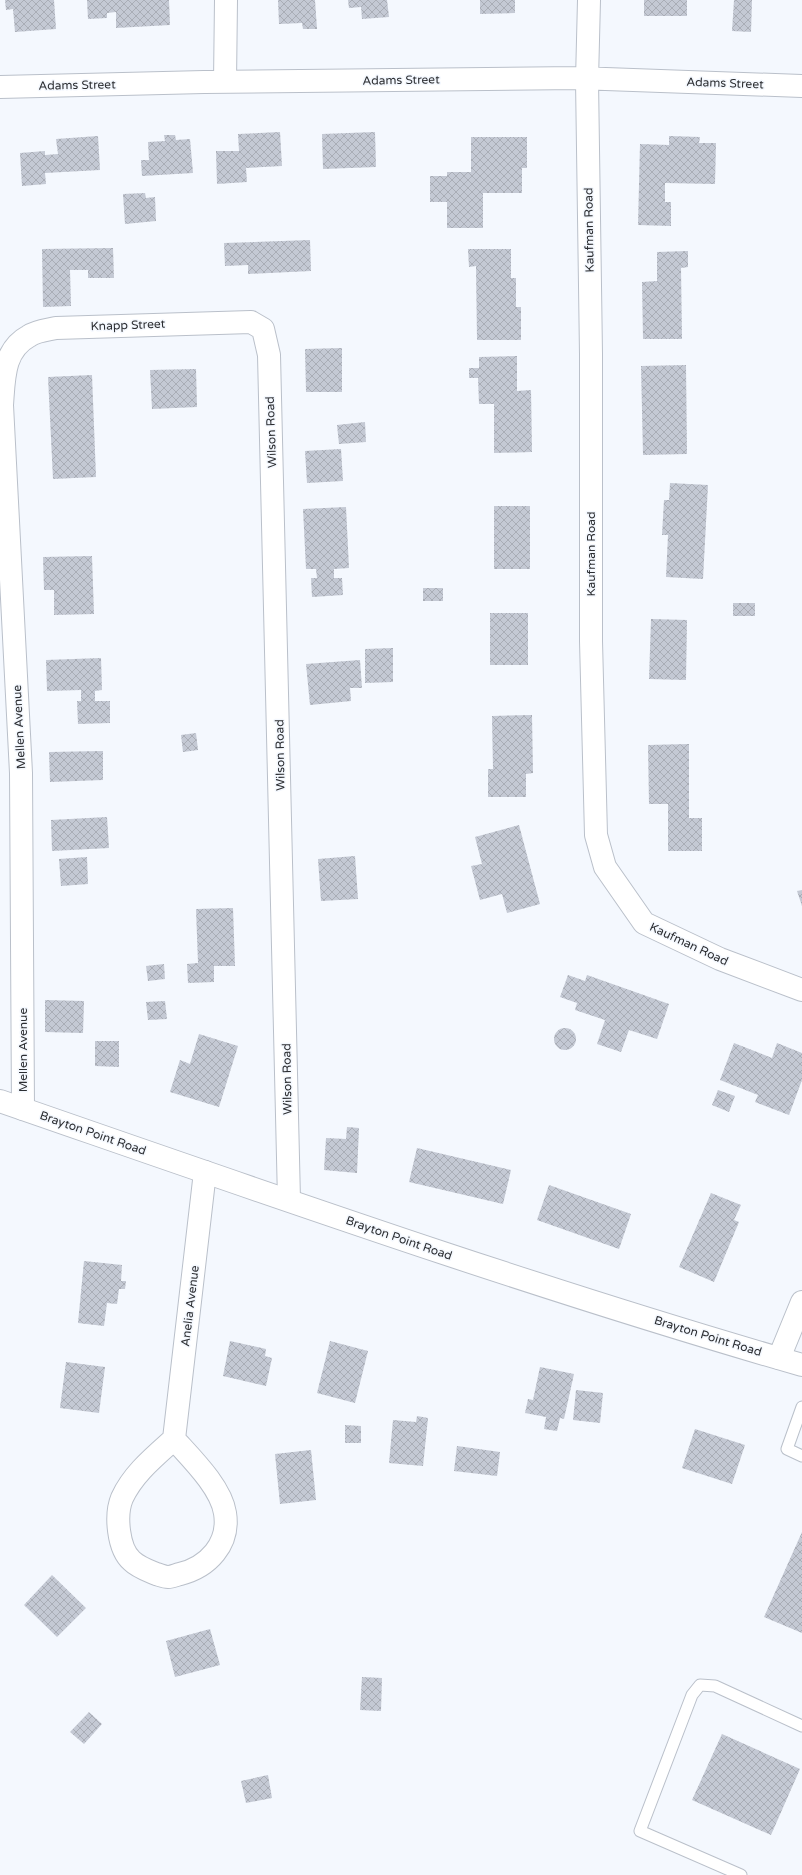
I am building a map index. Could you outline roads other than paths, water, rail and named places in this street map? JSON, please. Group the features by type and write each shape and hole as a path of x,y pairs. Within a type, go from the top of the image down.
{"street":[{"path":"225,82 226,0"},
{"name":"Kaufman Road","path":"589,0 587,78 591,354 591,642 596,836 605,866 644,923 720,959 802,990"},
{"name":"Adams Street","path":"0,87 225,82 587,78 802,86"},
{"name":"Knapp Street","path":"14,347 29,335 56,328 248,322"},
{"name":"Wilson Road","path":"248,322 263,329 269,355 289,1200"},
{"name":"Mellen Avenue","path":"14,347 5,368 2,405 21,773 23,1109"},
{"name":"Brayton Point Road","path":"0,1100 205,1172 514,1276 802,1365"},
{"name":"Anelia Avenue","path":"174,1439 205,1172"},
{"path":"779,1358 802,1302"},
{"path":"174,1439 201,1470 220,1498 225,1513 226,1534 216,1553 192,1571 168,1577 151,1572 132,1561 122,1543 118,1524 122,1499 141,1469 174,1439"}],"lane":[{"path":"802,1407 787,1449 802,1456"},
{"path":"741,1875 640,1831 692,1694 700,1685 715,1686 802,1726"}]}
